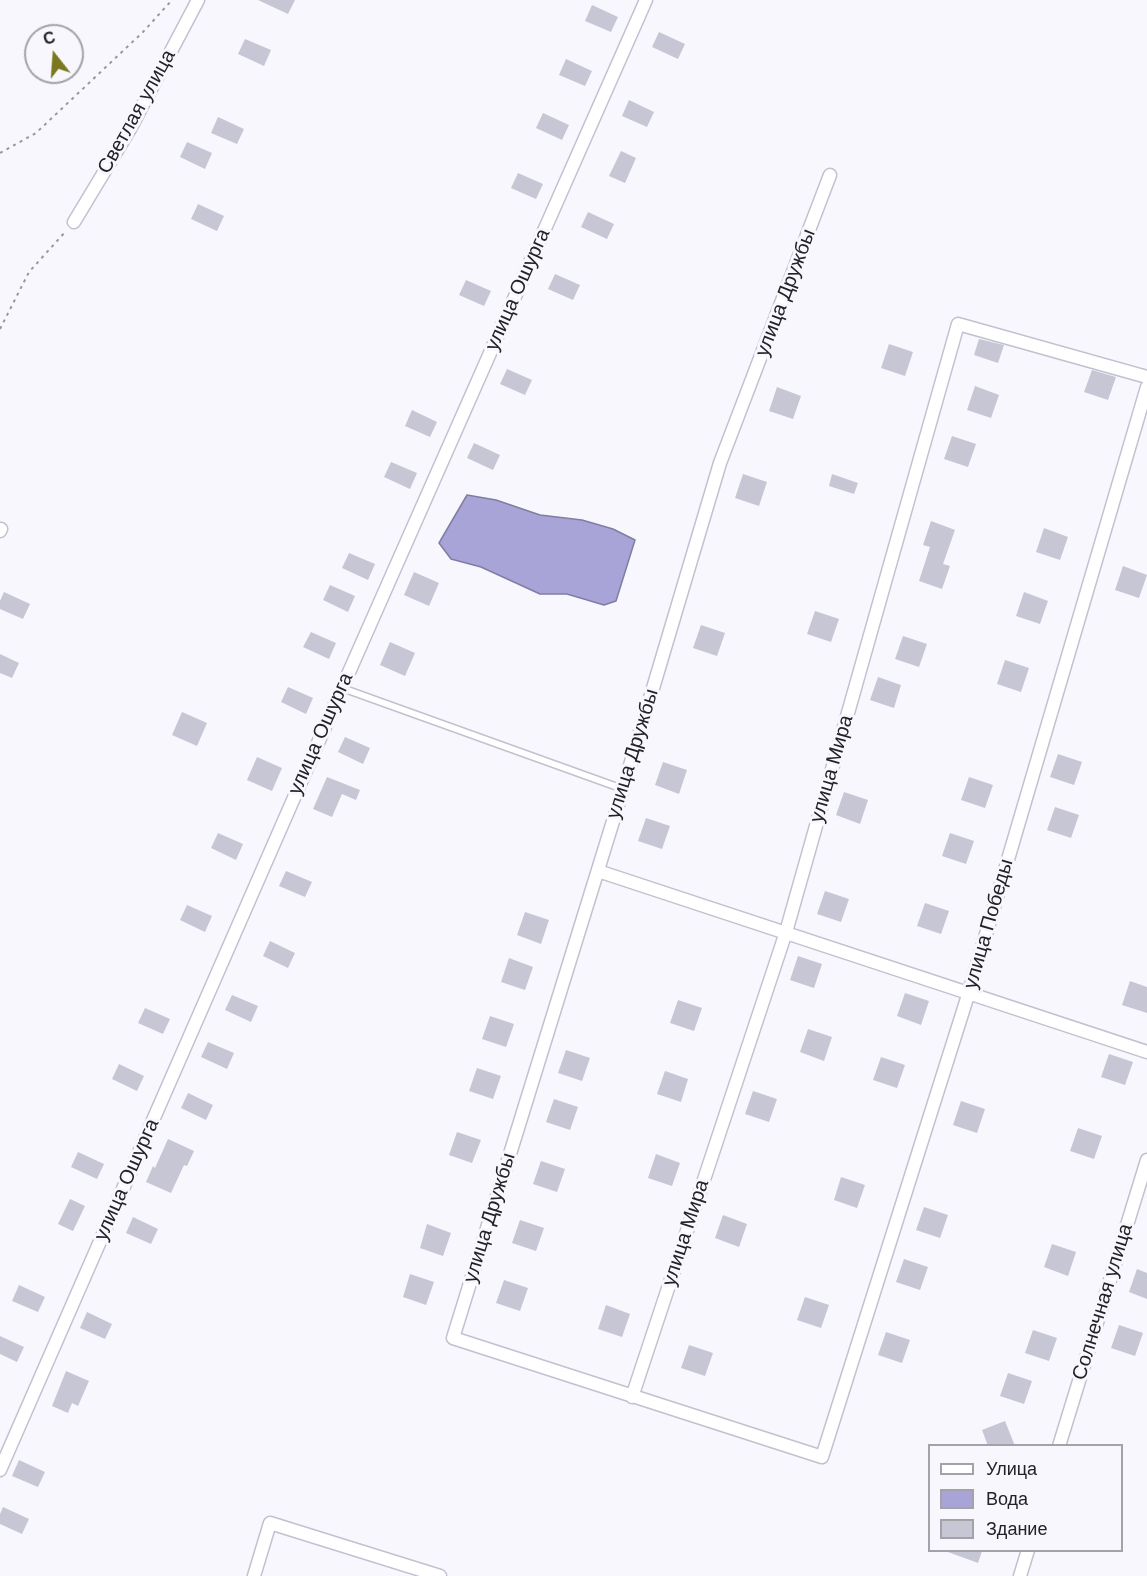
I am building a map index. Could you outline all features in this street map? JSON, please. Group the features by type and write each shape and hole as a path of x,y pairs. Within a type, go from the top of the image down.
{"street":[{"name":"Светлая улица","path":"74,222 130,129 198,0"},
{"name":"улица Ошурга","path":"0,1470 646,0"},
{"name":"улица Дружбы","path":"632,1397 453,1338 598,871 720,463 831,176"},
{"name":"улица Мира","path":"632,1397 786,932 958,324 1147,377"},
{"name":"улица Победы","path":"632,1397 822,1457 969,992 1147,387"},
{"path":"598,871 1147,1052"},
{"name":"Солнечная улица","path":"1060,1444 1147,1160"},
{"path":"254,1576 270,1523 433,1575"},
{"path":"1020,1576 1028,1552"}],"lane":[{"path":"342,688 623,789"}],"path":[{"path":"0,153 36,133 144,32 172,0"},
{"path":"0,330 29,272 74,222"}],"water":[{"path":"467,495 496,500 540,515 582,520 613,529 635,540 616,601 604,605 567,594 540,594 481,567 451,559 439,543"}],"building":[{"path":"258,0 295,0 288,14"},
{"path":"592,5 618,17 611,32 585,21"},
{"path":"659,32 685,44 678,59 652,47"},
{"path":"245,39 271,50 264,66 238,54"},
{"path":"566,59 592,71 585,86 559,75"},
{"path":"629,100 654,112 647,127 622,116"},
{"path":"543,113 569,125 562,140 536,128"},
{"path":"218,117 244,129 237,144 211,133"},
{"path":"187,142 212,153 205,169 180,157"},
{"path":"621,151 636,158 625,183 609,176"},
{"path":"518,173 543,184 536,199 511,188"},
{"path":"198,204 224,216 217,231 191,219"},
{"path":"588,212 614,224 607,239 581,227"},
{"path":"555,274 580,285 573,300 548,289"},
{"path":"466,280 491,291 484,306 459,295"},
{"path":"979,339 1004,345 998,363 974,355"},
{"path":"889,344 913,352 905,376 881,368"},
{"path":"507,369 532,380 525,395 500,384"},
{"path":"1092,370 1116,377 1108,400 1084,392"},
{"path":"975,386 999,395 991,418 967,410"},
{"path":"777,387 801,396 793,419 769,411"},
{"path":"412,410 437,422 430,437 405,426"},
{"path":"952,436 976,444 968,467 944,459"},
{"path":"474,443 500,455 493,470 467,458"},
{"path":"391,462 417,473 410,489 384,477"},
{"path":"743,474 767,482 759,506 735,498"},
{"path":"832,474 858,483 854,494 829,486"},
{"path":"931,521 955,530 943,564 950,566 942,589 919,581 930,547 923,545"},
{"path":"1044,528 1068,537 1060,560 1036,552"},
{"path":"349,553 375,564 368,580 342,568"},
{"path":"1123,566 1147,575 1139,598 1115,590"},
{"path":"414,572 439,583 429,606 404,595"},
{"path":"330,585 355,596 348,612 323,600"},
{"path":"4,592 30,604 23,619 0,609 0,601"},
{"path":"1024,592 1048,601 1040,624 1016,616"},
{"path":"815,611 839,619 831,642 807,634"},
{"path":"701,625 725,633 717,656 693,648"},
{"path":"311,632 336,643 329,659 303,647"},
{"path":"903,636 927,644 919,667 895,659"},
{"path":"390,642 415,653 405,676 380,665"},
{"path":"0,654 19,663 12,678 0,673"},
{"path":"1005,660 1029,668 1021,692 997,684"},
{"path":"878,677 901,685 894,708 870,700"},
{"path":"288,687 313,698 306,714 281,702"},
{"path":"182,712 207,723 197,746 172,735"},
{"path":"345,737 370,748 363,764 338,752"},
{"path":"1058,754 1082,762 1074,785 1050,777"},
{"path":"257,757 282,768 272,791 247,780"},
{"path":"663,762 687,770 679,794 655,785"},
{"path":"327,777 360,790 356,800 342,794 332,817 313,809"},
{"path":"969,777 993,785 985,808 961,800"},
{"path":"844,792 868,800 860,824 836,815"},
{"path":"1055,807 1079,815 1071,838 1047,830"},
{"path":"646,818 670,826 662,849 638,841"},
{"path":"218,833 243,844 236,860 211,848"},
{"path":"950,833 974,841 966,864 942,856"},
{"path":"286,871 312,882 305,897 279,886"},
{"path":"825,891 849,899 841,922 817,914"},
{"path":"925,903 949,911 941,934 917,926"},
{"path":"187,905 212,916 205,932 180,920"},
{"path":"525,912 549,920 541,944 517,935"},
{"path":"270,941 295,953 288,968 263,956"},
{"path":"798,956 822,964 814,988 790,980"},
{"path":"509,958 533,967 525,990 501,982"},
{"path":"1130,981 1147,987 1147,1013 1122,1005"},
{"path":"905,993 929,1001 921,1025 897,1016"},
{"path":"232,995 258,1006 251,1022 225,1010"},
{"path":"678,1000 702,1008 694,1031 670,1023"},
{"path":"145,1008 170,1019 163,1034 138,1023"},
{"path":"490,1016 514,1024 506,1047 482,1039"},
{"path":"808,1029 832,1037 824,1061 800,1052"},
{"path":"208,1042 234,1053 227,1069 201,1057"},
{"path":"566,1050 590,1058 582,1081 558,1073"},
{"path":"1109,1054 1133,1062 1125,1085 1101,1077"},
{"path":"881,1057 905,1065 897,1088 873,1080"},
{"path":"119,1064 144,1076 137,1091 112,1079"},
{"path":"477,1068 501,1076 493,1099 469,1091"},
{"path":"665,1071 688,1079 681,1102 657,1094"},
{"path":"753,1091 777,1099 769,1122 745,1114"},
{"path":"188,1093 213,1105 206,1120 181,1108"},
{"path":"554,1099 578,1107 570,1130 546,1122"},
{"path":"961,1101 985,1109 977,1133 953,1125"},
{"path":"1078,1128 1102,1136 1094,1159 1070,1151"},
{"path":"457,1132 481,1140 472,1163 449,1155"},
{"path":"168,1139 194,1151 187,1166 184,1165 171,1193 146,1182"},
{"path":"78,1152 104,1164 97,1179 71,1167"},
{"path":"656,1154 680,1163 672,1186 648,1178"},
{"path":"541,1161 565,1169 557,1192 533,1184"},
{"path":"841,1177 865,1185 857,1208 834,1200"},
{"path":"70,1199 85,1206 73,1231 58,1224"},
{"path":"924,1207 948,1215 940,1238 916,1230"},
{"path":"723,1215 747,1224 739,1247 715,1238"},
{"path":"133,1217 158,1229 151,1244 126,1233"},
{"path":"520,1220 544,1228 536,1251 512,1243"},
{"path":"427,1224 451,1233 443,1256 420,1248"},
{"path":"1052,1244 1076,1252 1068,1276 1044,1267"},
{"path":"904,1259 928,1267 920,1290 896,1282"},
{"path":"1137,1269 1147,1273 1147,1299 1129,1292"},
{"path":"410,1274 434,1282 426,1305 403,1297"},
{"path":"504,1280 528,1288 520,1311 496,1303"},
{"path":"19,1285 45,1297 38,1312 12,1301"},
{"path":"805,1297 829,1305 821,1328 797,1320"},
{"path":"606,1305 630,1314 622,1337 598,1329"},
{"path":"87,1312 112,1324 105,1339 80,1328"},
{"path":"1119,1325 1143,1333 1135,1356 1111,1348"},
{"path":"1033,1330 1057,1338 1049,1361 1025,1353"},
{"path":"886,1332 910,1340 902,1363 878,1355"},
{"path":"0,1336 24,1347 17,1362 0,1354"},
{"path":"689,1345 713,1353 705,1376 681,1368"},
{"path":"66,1371 89,1381 78,1406 72,1403 68,1413 52,1406"},
{"path":"1008,1373 1032,1381 1024,1404 1000,1396"},
{"path":"1005,1421 1014,1444 987,1444 982,1430"},
{"path":"19,1460 45,1472 38,1487 12,1476"},
{"path":"3,1507 29,1519 22,1534 0,1524"},
{"path":"948,1552 982,1552 978,1563"}]}
